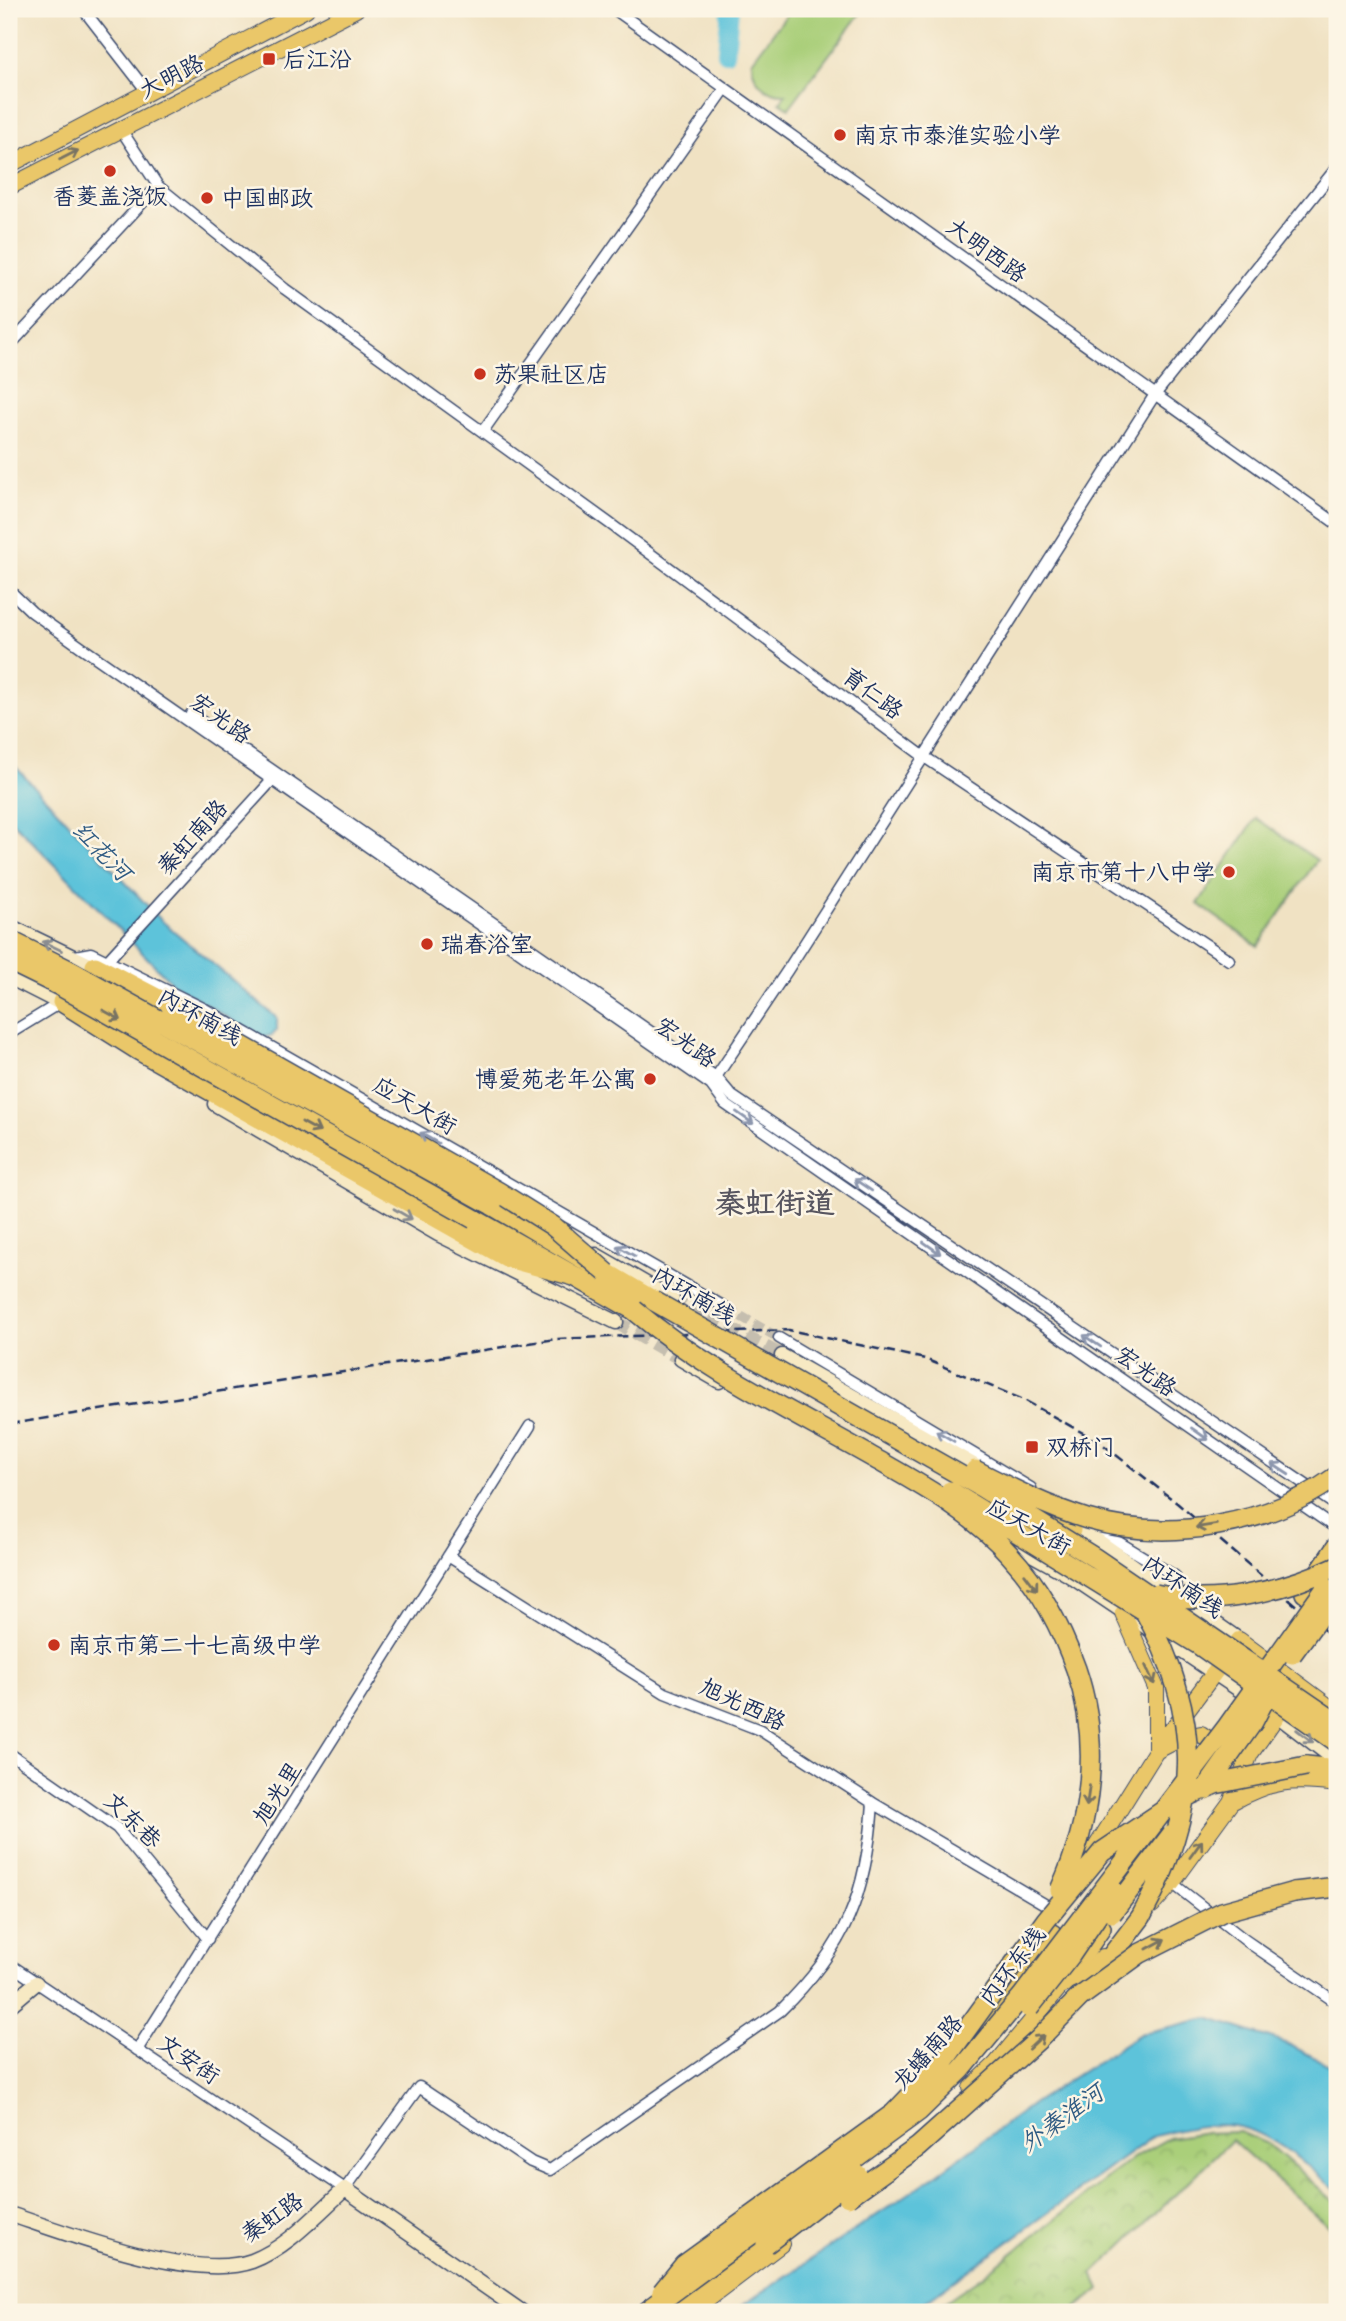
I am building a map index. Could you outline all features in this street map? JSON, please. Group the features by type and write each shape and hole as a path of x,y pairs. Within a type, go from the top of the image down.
{"highway":[{"name":"内环南线","path":"9,940 71,971 492,1205 607,1273 663,1300 981,1487 1095,1558 1337,1723"},
{"path":"105,960 170,1005 499,1192 553,1226 607,1273"},
{"name":"内环南线","path":"9,961 61,986 974,1505 1107,1585 1199,1645 1337,1742"},
{"path":"62,1002 138,1050 508,1258 574,1276"},
{"path":"663,1300 719,1326 963,1464 1071,1530 1108,1562 1138,1598 1161,1641 1181,1697 1187,1737 1188,1780 1174,1848 1164,1874 1141,1917 1080,1997 1039,2039 918,2147 825,2212 766,2244"},
{"path":"634,1310 675,1345 1017,1543 1066,1567 1113,1584 1161,1595 1198,1598 1239,1595 1270,1589 1337,1568"},
{"path":"963,1464 1032,1499 1090,1520 1159,1529 1195,1528 1263,1514 1337,1476"},
{"path":"945,1499 1010,1555 1043,1598 1081,1685 1091,1737 1087,1799 1071,1865 1052,1922"},
{"path":"1337,1546 1305,1593 1307,1625 1337,1613"},
{"name":"内环东线","path":"1307,1625 1337,1568"},
{"name":"内环东线","path":"673,2312 766,2244 943,2105 987,2059 1070,1956 1144,1848 1275,1668 1337,1591"},
{"path":"646,2312 684,2265 893,2114 943,2062 1052,1922 1215,1722 1275,1668"},
{"path":"1063,1983 1253,1722 1275,1668"},
{"name":"内环东线","path":"646,2312 919,2111 961,2070 1023,1995 1275,1668"},
{"path":"1005,1994 1102,1852 1181,1799 1215,1784 1263,1772 1306,1766 1337,1769"},
{"path":"1080,1997 1139,1954 1222,1912 1271,1896 1337,1887"},
{"path":"683,2312 703,2291"}],"main road":[{"path":"9,165 149,94 306,9"},
{"name":"大明路","path":"9,187 356,9"},
{"path":"1123,1613 1156,1688 1156,1751"},
{"path":"1052,1922 1156,1751 1239,1640"},
{"name":"应天大街","path":"1239,1640 1300,1682 1337,1713"},
{"path":"691,2312 920,2137 996,2064 1063,1983 1087,1972 1172,1883 1231,1802 1250,1754 1300,1682"},
{"path":"1156,1751 1181,1738 1201,1734 1219,1744 1231,1758 1231,1802"},
{"path":"1231,1802 1260,1786 1287,1780 1337,1784"},
{"name":"龙蟠南路","path":"635,2312 815,2183 923,2096 963,2051 1005,1994"}],"street":[{"path":"83,9 149,94"},
{"name":"大明西路","path":"614,9 1337,524"},
{"path":"483,431 725,89"},
{"name":"育仁路","path":"120,128 158,186 285,289 483,431 923,756 1229,960"},
{"path":"714,1081 1154,396 1337,167"},
{"path":"9,346 158,186"},
{"name":"宏光路","path":"9,580 36,607 744,1104 1337,1506"},
{"name":"宏光路","path":"9,590 32,612 276,776"},
{"name":"秦虹南路","path":"62,1002 154,910 276,776"},
{"name":"应天大街","path":"9,926 75,956 105,960 205,1009 728,1309"},
{"name":"应天大街","path":"105,960 167,1011 663,1300"},
{"path":"9,977 62,1002 134,1056 438,1234 616,1322"},
{"path":"9,1034 62,1002"},
{"name":"宏光路","path":"714,1081 725,1104 1337,1529"},
{"path":"779,1338 1175,1576 1176,1595"},
{"name":"应天大街","path":"782,1356 1055,1511 1239,1640"},
{"name":"应天大街","path":"681,1359 1066,1573 1277,1715 1337,1760"},
{"name":"旭光里","path":"137,2050 530,1426"},
{"name":"旭光西路","path":"448,1556 665,1693 760,1730 1052,1922"},
{"name":"文东巷","path":"9,1753 117,1828 208,1939"},
{"path":"522,2312 345,2189 419,2087 531,2162 550,2170 780,2011 832,1954 850,1919 871,1836 873,1802"},
{"path":"1172,1883 1245,1940 1337,2003"},
{"name":"文安街","path":"9,1964 345,2189"},
{"path":"9,2006 36,1983"},
{"name":"秦虹路","path":"9,2214 83,2239 164,2259 195,2266 231,2266 254,2260 290,2238 345,2189"}],"green space":[{"path":"791,9 862,11 789,108 780,102 786,94 772,92 757,80 752,61"},
{"path":"1256,818 1317,860 1258,946 1198,904"},
{"path":"1240,2132 1270,2145 1337,2204 1337,2234 1232,2140 1093,2274 1100,2289 1071,2312 930,2312 984,2275 1133,2158 1169,2138 1200,2133"}],"water":[{"path":"9,760 162,921 277,1018 277,1030 272,1035 261,1038 172,983 9,818"},
{"name":"外秦淮河","path":"1208,2018 1288,2044 1337,2069 1337,2191 1289,2152 1248,2129 1224,2125 1183,2129 1154,2136 911,2312 733,2312 929,2180 1034,2103 1140,2034"}],"waterway":[{"path":"726,53 730,9"}],"tunnel":[{"path":"672,1299 782,1356"},
{"path":"728,1309 779,1338"},
{"path":"616,1322 681,1359"}],"railway":[{"path":"9,1424 555,1339 789,1330 925,1359 1024,1400 1101,1443 1177,1503 1337,1641"}],"place":[{"name":"后江沿","path":"269,59"},
{"name":"南京市泰淮实验小学","path":"840,135"},
{"name":"香菱盖浇饭","path":"110,171"},
{"name":"中国邮政","path":"207,198"},
{"name":"苏果社区店","path":"480,374"},
{"name":"南京市第十八中学","path":"1229,872"},
{"name":"瑞春浴室","path":"427,944"},
{"name":"博爱苑老年公寓","path":"650,1079"},
{"name":"双桥门","path":"1032,1447"},
{"name":"南京市第二十七高级中学","path":"54,1645"}],"district":[{"name":"秦虹街道","path":"775,1203"}],"water label":[{"name":"红花河","path":"102,851"}]}
